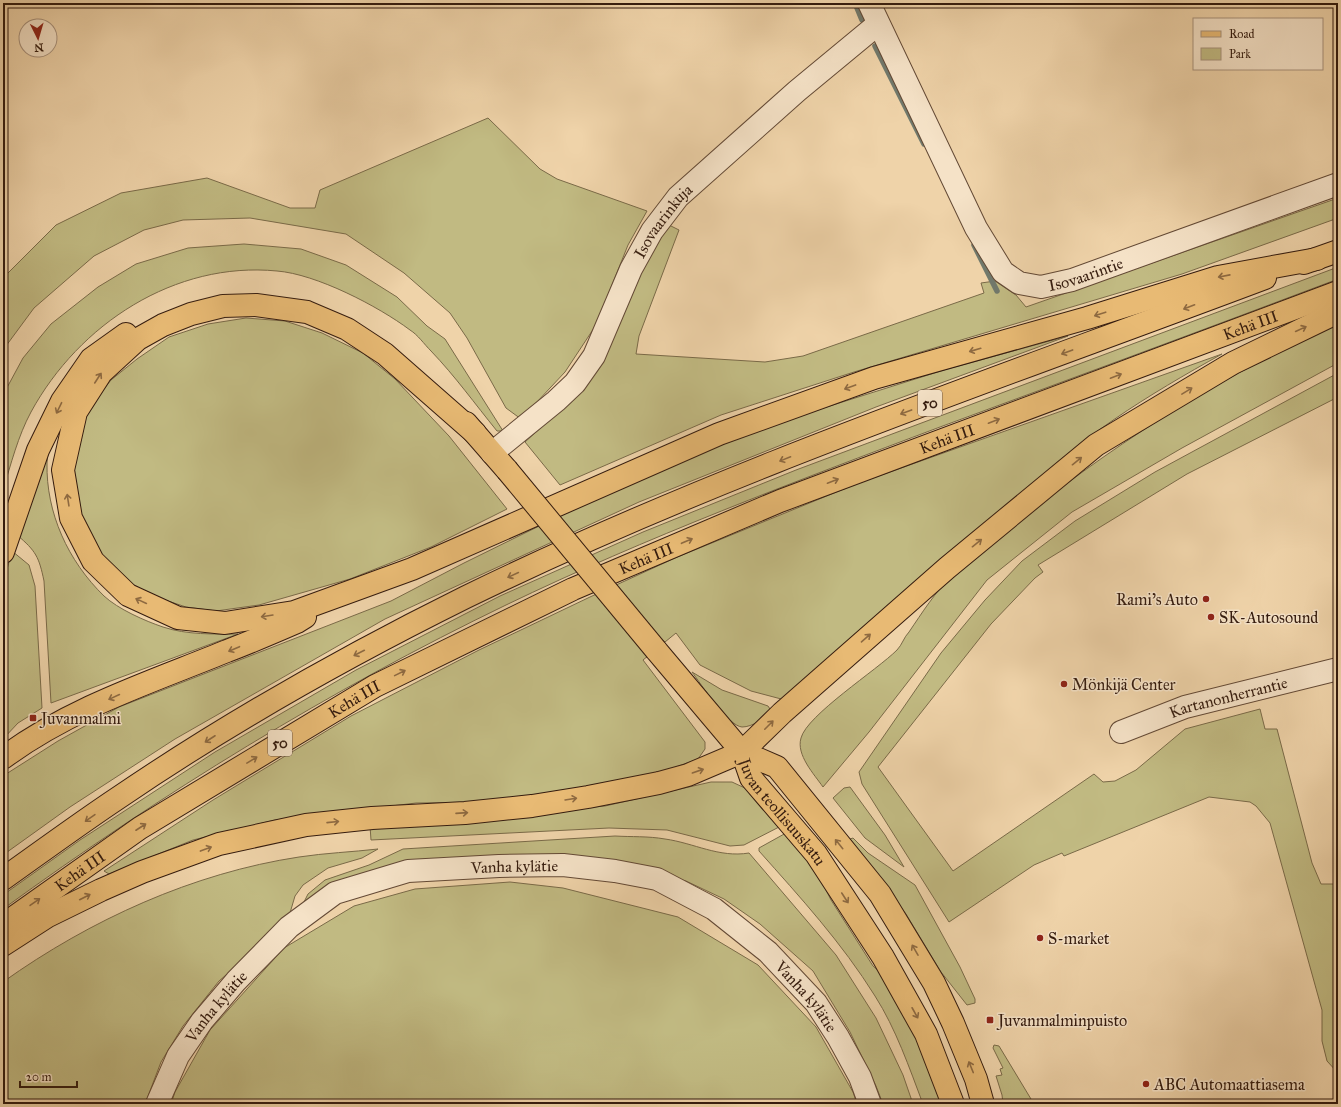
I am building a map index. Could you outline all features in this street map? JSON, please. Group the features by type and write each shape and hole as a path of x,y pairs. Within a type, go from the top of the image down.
{"main road":[{"name":"50","path":"3,879 120,797 220,733 350,658 465,598 527,568 650,513 862,428 1338,251"},
{"path":"475,433 385,354 347,329 307,312 256,305 224,306 191,314 163,325 138,339 101,373 76,412 63,470 71,518 93,561 128,595 178,618 226,623 294,612 331,600 412,569 719,434 874,378 1087,318 1218,277 1317,259"},
{"name":"Kehä III","path":"3,925 140,828 375,686 573,588 780,501 1338,292"},
{"path":"7,541 38,450 62,401 91,360 132,329 188,302 219,295 259,293 307,300 346,315 392,345 475,433 507,470 742,752"},
{"path":"3,945 48,916 101,890 142,872 219,844 306,825 372,818 532,806 588,797 659,783 688,775 742,752 782,713 946,568 1096,445 1233,363 1338,312"},
{"path":"3,758 56,725 110,698 297,622 331,600"},
{"name":"Juvan teollisuuskatu","path":"742,752 751,778 816,854 883,957 926,1034 953,1104"},
{"name":"Juvan teollisuuskatu","path":"742,752 777,767 880,894 934,983 958,1037 984,1104"}],"street":[{"name":"Isovaarintie","path":"869,3 976,228 1003,272 1019,283 1041,287 1072,280 1338,184"},
{"name":"Isovaarinkuja","path":"492,453 556,401 575,383 594,356 631,269 652,231 678,197 797,91 878,24"},
{"name":"Kartanonherrantie","path":"1121,732 1185,707 1338,669"},
{"name":"Vanha kylätie","path":"157,1104 178,1056 202,1021 236,982 289,927 335,893 408,871 499,866 555,865 615,871 657,879 714,909 768,952 816,1004 838,1037 860,1077 870,1104"}],"green space":[{"path":"488,118 540,169 557,179 647,211 628,245 596,325 565,372 521,419 506,408 467,338 450,313 404,273 346,234 250,218 183,220 144,230 94,256 34,308 3,350 3,278 56,225 121,193 207,178 290,208 315,208 320,190"},
{"path":"1338,198 1338,218 1182,274 854,372 721,415 560,485 525,442 577,395 667,224 679,230 639,336 636,354 765,362 803,356 984,293 981,283 995,281 1016,295 1026,307"},
{"path":"244,244 301,249 346,265 397,297 427,326 445,339 503,431 497,431 465,390 413,332 381,311 328,285 293,273 277,271 239,271 202,276 167,288 134,305 103,326 75,351 51,380 26,421 3,490 3,395 23,358 51,324 98,287 136,264 188,248"},
{"path":"1338,267 1338,279 940,427 721,511 613,556 506,605 375,672 248,746 124,825 3,909 3,895 80,840 215,752 356,670 500,596 643,532 796,470"},
{"path":"246,318 285,321 322,333 363,353 395,379 449,436 507,509 431,547 350,579 259,605 216,611 186,607 153,596 129,582 103,557 83,523 72,479 76,440 89,408 111,380 137,359 169,337 208,324"},
{"path":"1338,324 1338,363 1182,448 1072,512 987,580 869,732 823,787 803,758 800,744 806,728 829,705 897,650 929,603 952,576 1042,502 1122,444 1206,391 1249,367"},
{"path":"1068,336 876,407 639,502 385,619 175,739 70,807 3,855 3,776 58,741 119,707 391,601 592,500 676,462 798,416 947,369"},
{"path":"1222,354 1167,385 1115,419 1065,456 1019,498 785,700 751,691 700,665 676,633 643,660 705,742 705,749 698,759 640,780 488,802 416,803 275,820 193,840 109,874 104,871 213,800 351,716 479,650 590,597 675,558 856,484"},
{"path":"1338,373 1338,397 1187,474 1038,565 1043,572 1035,578 991,624 878,767 953,871 1094,774 1103,782 1115,781 1136,770 1185,729 1260,709 1265,729 1277,729 1312,863 1321,884 1338,884 1338,1073 1327,1061 1322,1041 1322,1010 1270,823 1256,806 1250,802 1209,797 1064,856 1062,853 1034,865 949,922 862,784 859,772 941,653 985,600 1022,561 1075,521 1155,472"},
{"path":"52,433 47,463 50,500 55,518 70,552 91,582 104,596 124,610 163,627 191,633 238,634 51,703 44,581 36,555 33,550 17,535"},
{"path":"12,551 29,565 35,586 42,708 18,723 3,739 3,584"},
{"path":"692,672 722,690 768,706 772,712 750,726 742,727 736,725 715,704"},
{"path":"711,782 732,782 747,789 781,826 744,845 730,846 667,830 609,828 371,840 370,826 605,806"},
{"path":"850,787 885,835 904,867 865,838 833,798 844,788"},
{"path":"786,833 811,860 831,900 873,966 891,982 947,1104 923,1104 896,1035 875,996 835,939 759,851 759,848"},
{"path":"615,836 659,838 717,852 738,854 749,853 836,955 876,1018 903,1075 913,1104 883,1104 850,1032 813,971 760,924 724,899 686,881 641,869 481,859 299,912 308,894 325,880 369,865 403,849"},
{"path":"853,838 868,853 915,885 960,967 975,999 975,1003 967,1005 941,972 906,914 850,839"},
{"path":"378,849 362,858 328,868 303,885 295,896 287,923 219,981 183,1026 161,1062 145,1104 3,1104 3,982 36,959 107,919 182,887 259,864 299,857"},
{"path":"510,882 563,888 678,917 758,965 816,1027 853,1092 857,1104 171,1104 175,1092 210,1030 284,948 354,906 415,889"},
{"path":"994,1045 999,1046 1034,1104 1003,1104 1002,1095 996,1076 1002,1075 1000,1069 1003,1068 993,1048"}],"waterway":[{"path":"855,3 862,20"},
{"path":"875,46 924,144"},
{"path":"974,245 997,291"}],"place":[{"name":"Rami's Auto","path":"1206,599"},
{"name":"SK-Autosound","path":"1211,617"},
{"name":"Mönkijä Center","path":"1064,684"},
{"name":"Juvanmalmi","path":"33,718"},
{"name":"S-market","path":"1040,938"},
{"name":"Juvanmalminpuisto","path":"990,1020"},
{"name":"ABC Automaattiasema","path":"1146,1084"}]}
